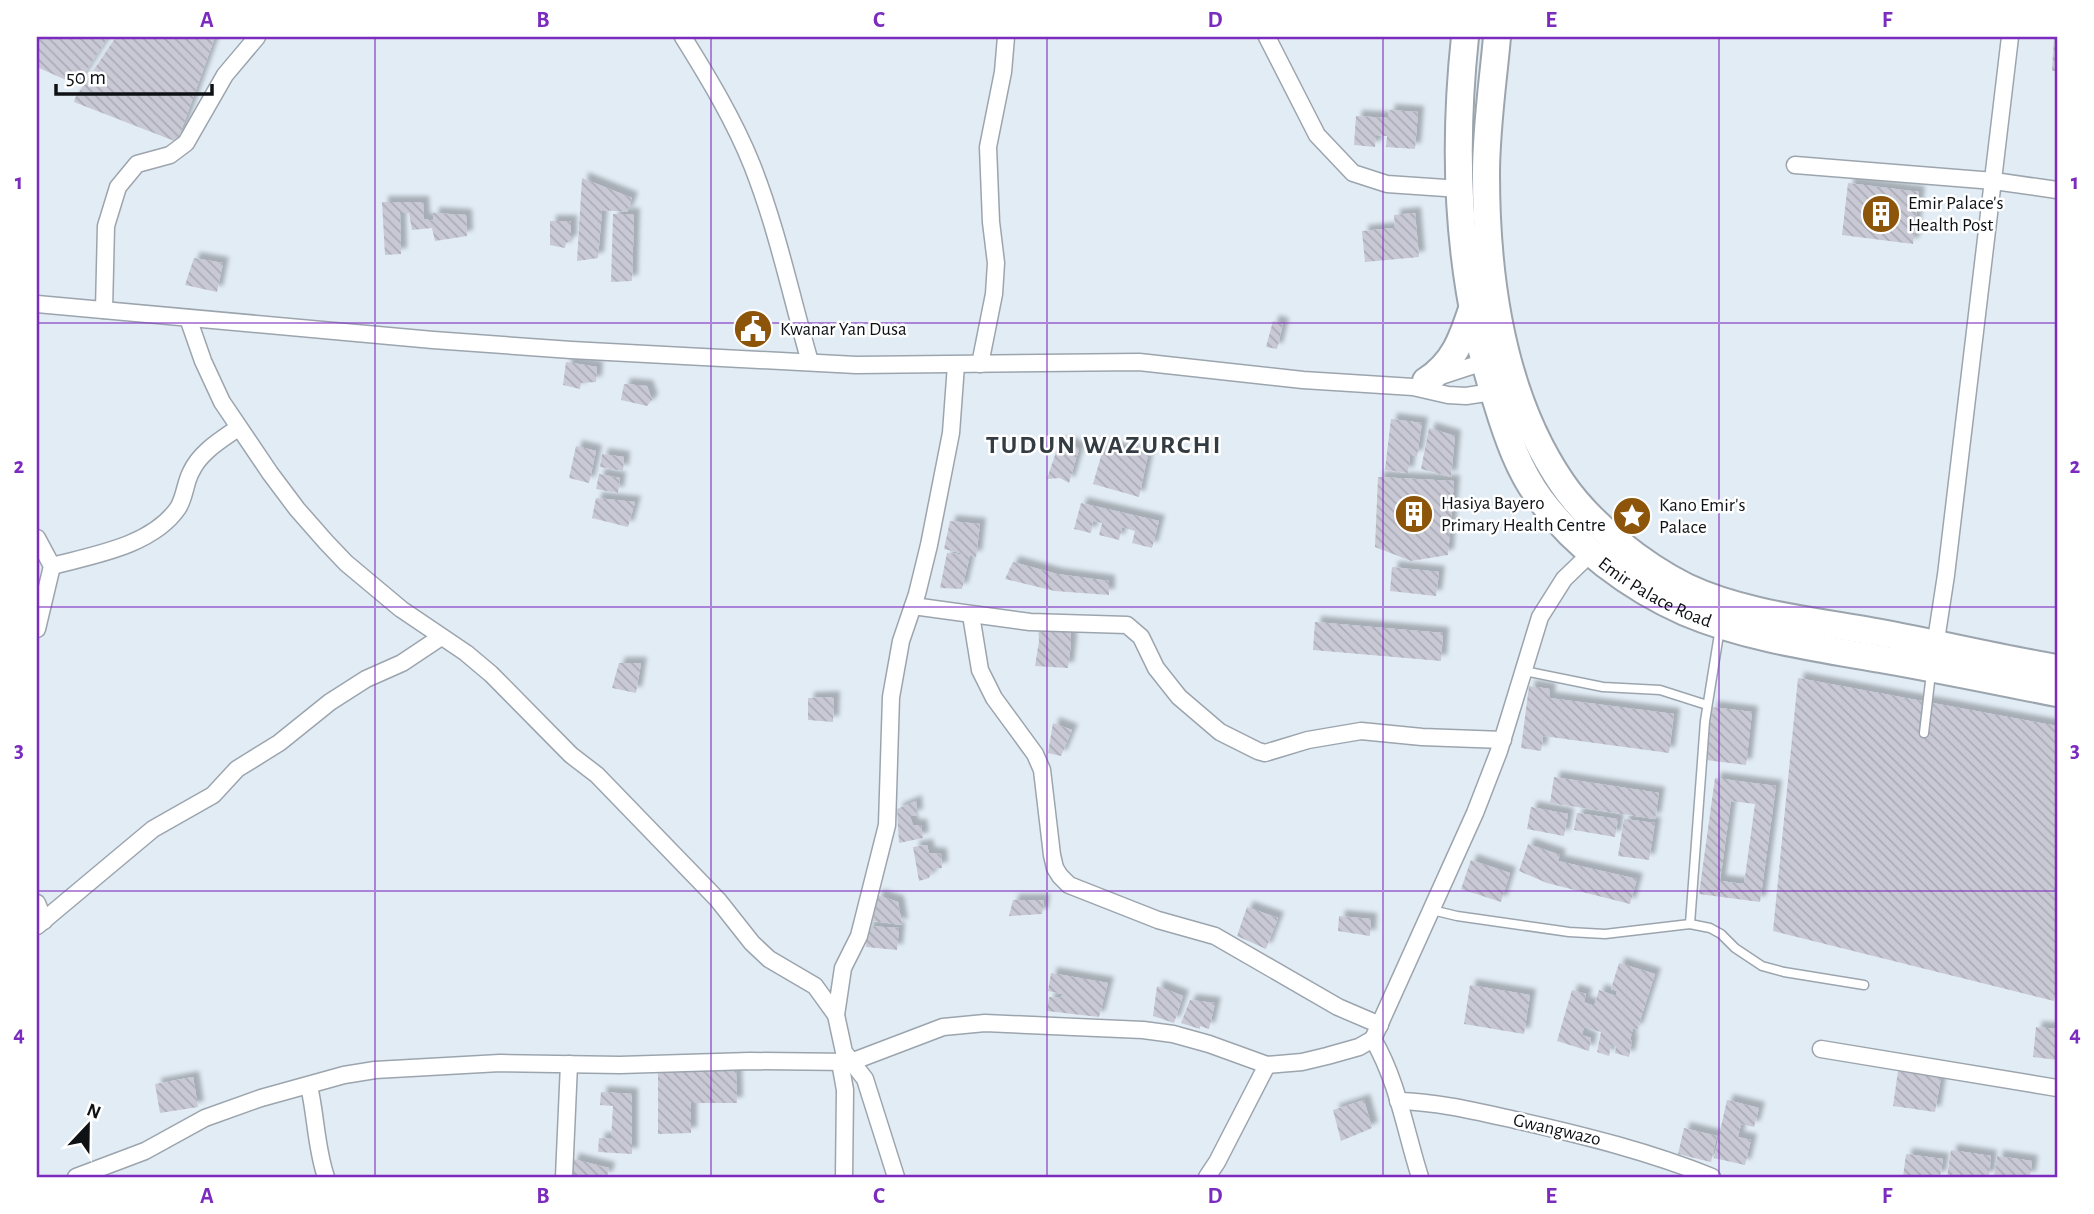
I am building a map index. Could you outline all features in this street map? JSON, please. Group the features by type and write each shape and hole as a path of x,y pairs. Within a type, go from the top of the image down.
{"main road":[{"name":"Emir Palace Road","path":"1465,37 1458,159 1463,246 1472,307 1495,358 1505,389 1562,484 1614,539 1686,587 1723,600 1800,619 2057,692"},
{"name":"Emir Palace Road","path":"1495,358 1495,287 1486,201 1486,170 1497,37"},
{"path":"1419,384 1446,366 1454,356 1472,307"},
{"name":"Emir Palace Road","path":"1505,389 1507,436 1540,498 1592,552 1618,574 1655,597 1720,625 1814,648 2057,668"}],"street":[{"path":"104,310 106,226 118,187 137,164 170,155 187,143 225,75 257,37"},
{"path":"683,37 715,90 752,165 781,255 810,362"},
{"path":"980,364 995,294 996,263 991,222 988,146 1003,72 1006,37"},
{"path":"1267,37 1317,135 1353,173 1387,184 1460,188"},
{"path":"1933,657 2010,37"},
{"path":"1795,165 1994,181 2057,190"},
{"path":"37,304 571,350 856,365 1139,362 1303,380 1419,384 1448,395 1466,396 1505,389"},
{"path":"188,318 213,385 238,428 297,509 346,563 401,609 442,636 491,674 571,755 597,775 718,900 752,943 769,959 815,986 836,1016"},
{"path":"1419,384 1495,358"},
{"path":"844,1177 846,1062 836,1016 843,968 859,936 887,825 891,698 901,641 929,545 951,433 956,365"},
{"path":"52,566 101,553 155,530 178,507 190,473 197,462 210,448 238,428"},
{"path":"37,538 52,566 37,629"},
{"path":"76,1177 145,1151 205,1118 261,1098 344,1075 375,1070 500,1063 846,1062 943,1027 1009,1022 1173,1034 1267,1065 1302,1062 1359,1047 1377,1032 1475,813 1503,740 1540,617 1564,579 1592,552"},
{"path":"913,606 1030,622 1127,625 1141,637 1156,668 1179,697 1220,732 1258,751 1265,752 1308,740 1361,731 1422,737 1503,740"},
{"path":"971,615 980,670 993,698 1035,754 1042,770 1052,855 1055,867 1064,881 1158,920 1215,936 1377,1032 1396,1086 1420,1177"},
{"path":"40,923 153,829 213,794 237,769 279,743 330,702 366,679 402,663 442,636"},
{"path":"37,903 40,923"},
{"path":"1821,1049 2057,1088"},
{"path":"846,1062 866,1079 896,1177"},
{"path":"565,1177 569,1064"},
{"path":"1207,1177 1267,1065"},
{"path":"309,1086 319,1157 326,1177"},
{"name":"Gwangwazo","path":"1398,1101 1425,1101 1459,1107 1588,1137 1665,1159 1712,1177"}],"lane":[{"path":"1690,924 1707,705 1720,625"},
{"path":"1924,733 1933,657"},
{"path":"1524,670 1603,687 1660,690 1707,705"},
{"path":"1432,910 1457,916 1593,933 1641,931 1690,924 1710,928 1721,934 1735,948 1762,966 1864,985"}],"building":[{"path":"37,37 108,37 77,85 37,67"},
{"path":"116,37 215,37 177,142 74,102"},
{"path":"2054,37 2057,37 2057,71 2052,71"},
{"path":"1389,110 1418,112 1415,149 1386,147 1387,136 1376,135 1375,147 1354,145 1356,116 1388,118"},
{"path":"582,178 632,198 627,212 602,210 598,258 577,261"},
{"name":"Emir Palace's Health Post","path":"1848,183 1919,192 1913,244 1842,235"},
{"path":"382,202 423,202 424,219 433,221 433,213 466,215 467,236 435,241 432,228 412,230 409,213 400,213 401,254 385,255"},
{"path":"1415,213 1419,257 1365,262 1362,231 1395,228 1394,215"},
{"path":"613,214 634,214 632,281 611,282"},
{"path":"550,221 571,221 571,241 566,243 565,248 550,245"},
{"path":"194,258 223,263 217,292 185,285"},
{"path":"1273,321 1283,324 1277,349 1266,347"},
{"path":"566,362 597,367 596,382 581,383 580,389 563,385"},
{"path":"624,384 647,386 652,400 647,406 621,400"},
{"path":"1391,419 1422,423 1417,456 1410,456 1408,473 1385,470"},
{"path":"1429,428 1455,436 1451,477 1421,469"},
{"path":"1059,443 1069,443 1079,449 1069,483 1060,478 1047,479"},
{"path":"576,446 596,451 589,483 569,478"},
{"path":"1104,446 1148,455 1139,497 1093,484"},
{"path":"602,454 624,457 623,471 600,467"},
{"path":"599,474 620,478 618,493 596,489"},
{"name":"Hasiya Bayero Primary Health Centre","path":"1378,477 1454,481 1448,555 1411,561 1375,547"},
{"path":"596,498 635,502 628,527 592,518"},
{"path":"1081,503 1159,521 1152,548 1132,543 1135,531 1122,527 1119,540 1099,535 1102,523 1093,521 1091,533 1074,529"},
{"path":"950,521 980,524 976,557 944,549"},
{"path":"947,553 970,555 962,589 940,588"},
{"path":"1013,562 1057,574 1109,581 1109,595 1055,591 1005,579"},
{"path":"1392,567 1439,572 1436,596 1390,591"},
{"path":"1315,622 1443,633 1441,661 1313,650"},
{"path":"1038,624 1070,625 1068,668 1035,666 1039,641"},
{"path":"619,663 641,663 636,693 612,688"},
{"path":"1798,678 2057,726 2057,983 2054,1001 1773,931"},
{"path":"1529,686 1550,689 1549,698 1674,714 1669,753 1543,736 1541,751 1521,748"},
{"path":"834,697 833,722 808,720 808,698"},
{"path":"1712,707 1752,712 1746,765 1706,760"},
{"path":"1053,723 1072,730 1061,756 1048,753"},
{"path":"1554,777 1659,793 1655,819 1550,803"},
{"path":"1715,778 1776,786 1760,902 1699,894","holes":["1731,801 1755,804 1744,884 1720,881"]},
{"path":"916,801 917,815 910,816 913,825 921,825 923,838 899,843 897,809"},
{"path":"1531,807 1568,814 1564,836 1527,829"},
{"path":"1577,813 1618,819 1615,837 1574,830"},
{"path":"1624,819 1655,823 1649,860 1618,856"},
{"path":"1528,844 1560,855 1558,861 1637,879 1630,904 1547,883 1519,871"},
{"path":"927,845 929,853 941,854 942,868 933,869 929,878 919,881 913,847"},
{"path":"1471,860 1510,873 1501,902 1461,889"},
{"path":"877,895 898,902 902,925 873,921"},
{"path":"1013,900 1044,900 1042,914 1009,916"},
{"path":"1247,907 1278,918 1266,949 1237,936"},
{"path":"1339,916 1371,919 1370,936 1338,931"},
{"path":"867,926 899,928 897,950 866,947"},
{"path":"1619,963 1655,974 1637,1030 1633,1028 1629,1057 1615,1053 1616,1046 1611,1045 1609,1056 1597,1052 1601,1032 1584,1027 1582,1035 1591,1038 1589,1051 1557,1041 1572,990 1586,994 1584,1002 1594,1006 1599,990 1616,996 1617,991 1611,989"},
{"path":"1051,973 1108,983 1099,1017 1047,1011 1049,997 1060,998 1063,994 1048,991"},
{"path":"1470,985 1530,995 1524,1034 1464,1024"},
{"path":"1157,986 1183,996 1174,1023 1153,1016"},
{"path":"1190,1000 1215,1003 1209,1029 1181,1023"},
{"path":"2036,1027 2057,1029 2057,1060 2033,1057"},
{"path":"658,1071 736,1071 737,1103 691,1103 691,1133 658,1134"},
{"path":"1898,1071 1941,1077 1935,1112 1893,1106"},
{"path":"193,1077 198,1107 160,1113 155,1084"},
{"path":"601,1092 632,1094 632,1154 598,1152 599,1138 611,1139 613,1106 600,1105"},
{"path":"1364,1100 1372,1128 1341,1141 1333,1110"},
{"path":"1727,1100 1759,1108 1754,1127 1741,1124 1738,1137 1751,1140 1745,1165 1714,1158"},
{"path":"1684,1128 1717,1136 1711,1162 1678,1154"},
{"path":"1951,1150 1991,1156 1989,1177 1947,1177"},
{"path":"1906,1154 1943,1159 1940,1177 1903,1177"},
{"path":"1997,1156 2032,1161 2030,1177 1994,1177"},
{"path":"573,1159 609,1168 607,1177 568,1177"}],"place":[{"name":"Emir Palace's Health Post","path":"1881,214"},
{"name":"Kwanar Yan Dusa","path":"753,329"},
{"name":"Hasiya Bayero Primary Health Centre","path":"1414,514"},
{"name":"Kano Emir's Palace","path":"1632,516"}],"district":[{"name":"TUDUN WAZURCHI","path":"1104,445"}]}
